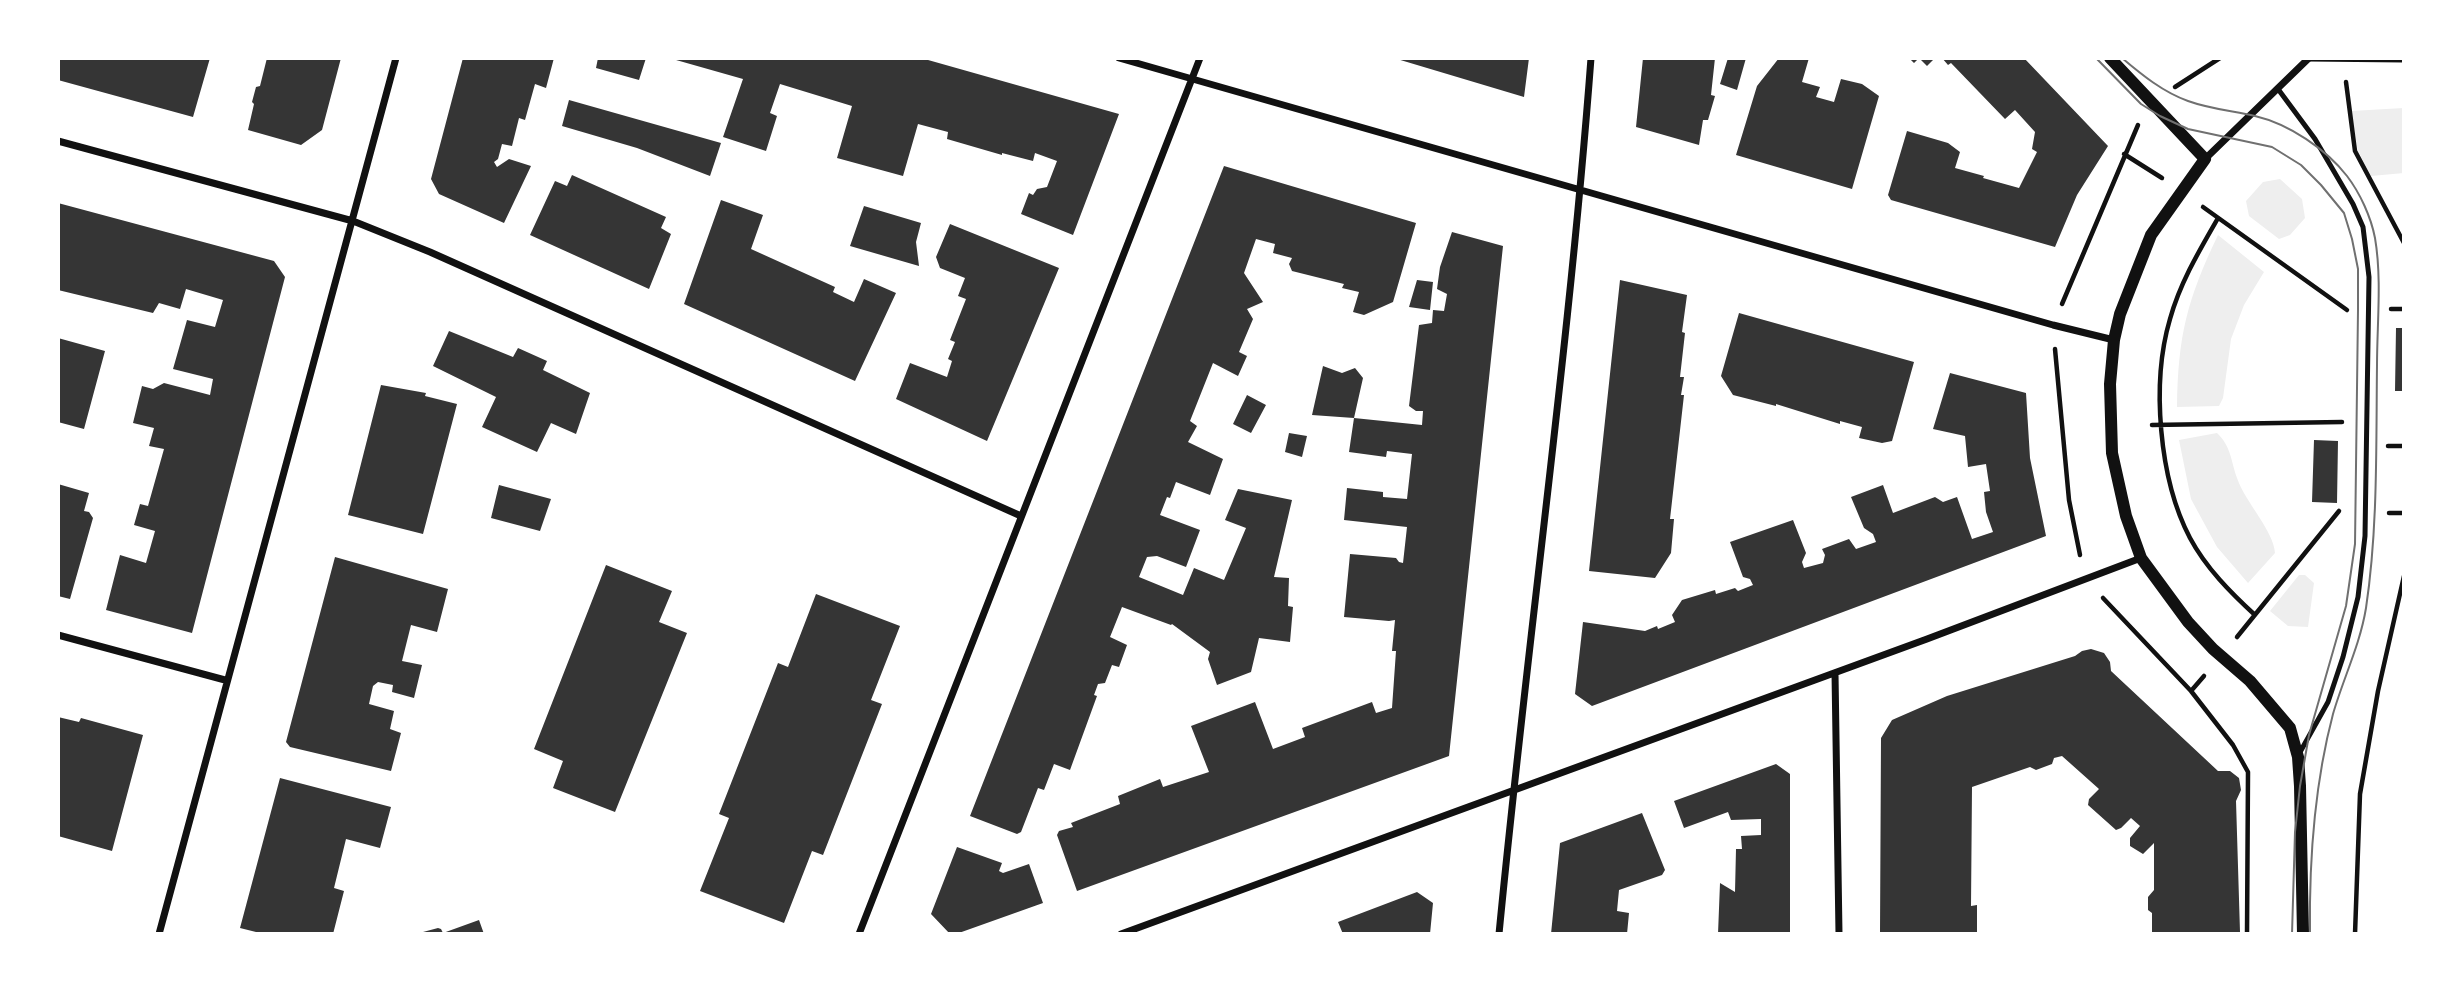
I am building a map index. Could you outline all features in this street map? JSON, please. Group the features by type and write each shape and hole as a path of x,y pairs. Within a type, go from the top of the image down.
{"street":[{"path":"159,934 225,680 396,58"},
{"path":"1119,58 2053,326 2114,340"},
{"path":"859,934 1200,58"},
{"path":"1499,934 1581,192 1591,58"},
{"path":"2110,58 2205,159"},
{"path":"2303,934 2298,757 2290,728 2250,681 2213,649 2188,622 2141,558 2126,516 2112,453 2110,384 2114,340 2120,314 2151,235 2205,159 2309,58"},
{"path":"58,141 353,221 455,263 1021,516"},
{"path":"1121,934 2141,558"},
{"path":"58,635 225,680"},
{"path":"1835,673 1839,934"}],"lane":[{"path":"2309,58 2404,60"},
{"path":"2278,89 2315,139 2353,204 2363,227 2369,277 2365,536 2358,597 2328,702 2298,757"}],"path":[{"path":"2344,59 2348,112 2355,151 2404,243"},
{"path":"2124,154 2181,191 2345,310"},
{"path":"2218,218 2189,269 2169,320 2162,365 2160,424 2166,466 2190,538 2229,591 2255,615"},
{"path":"2152,425 2342,421 2342,433"},
{"path":"2250,622 2339,514"},
{"path":"2355,934 2360,793 2378,691 2404,576"},
{"path":"2191,691 2233,746 2248,772 2247,934"}],"shaded area":[{"path":"2404,108 2404,173 2371,176 2358,151 2351,111"},
{"path":"2280,179 2302,199 2305,218 2290,235 2279,239 2249,216 2246,201 2263,182"},
{"path":"2218,235 2264,272 2244,305 2231,339 2223,398 2219,406 2177,407 2179,359 2186,318"},
{"path":"2217,433 2228,448 2241,487 2270,535 2275,553 2248,583 2217,547 2191,499 2179,440"},
{"path":"2299,575 2305,575 2314,583 2308,627 2288,626 2270,611"}],"building":[{"path":"58,58 210,58 193,117 58,80"},
{"path":"267,58 341,58 322,130 301,145 248,130 254,104 252,102 256,87 260,86"},
{"path":"463,58 554,58 546,88 535,84 525,120 519,118 512,146 502,144 498,159 494,162 497,167 509,159 531,166 504,223 439,194 431,179"},
{"path":"598,58 646,58 639,80 596,68"},
{"path":"669,58 921,58 1119,114 1073,235 1021,214 1029,193 1033,195 1037,189 1047,187 1057,161 1035,153 1033,161 1002,155 947,139 948,132 918,124 903,176 837,158 852,106 780,84 770,113 777,116 766,151 723,137 743,79"},
{"path":"1529,58 1524,97 1397,59"},
{"path":"1643,58 1715,58 1711,95 1715,96 1708,120 1703,120 1699,145 1636,127"},
{"path":"1728,58 1746,58 1737,90 1720,84"},
{"path":"1779,58 1809,58 1802,82 1820,87 1816,97 1834,102 1841,79 1862,84 1879,96 1852,189 1736,155 1757,86"},
{"path":"1919,58 1935,58 1927,66"},
{"path":"1942,58 2024,58 2108,146 2077,195 2055,247 1891,200 1888,195 1907,131 1948,143 1960,152 1955,168 2019,188 2037,152 2032,149 2035,132 2015,110 2005,119 1951,63 1948,65"},
{"path":"569,100 721,143 710,176 637,148 562,126"},
{"path":"1224,166 1416,223 1393,302 1364,315 1353,312 1359,292 1342,288 1344,284 1292,271 1289,264 1292,258 1273,253 1275,244 1256,239 1244,273 1263,302 1247,309 1253,319 1239,352 1247,356 1238,376 1213,363 1190,421 1197,426 1188,442 1223,459 1210,495 1176,482 1160,515 1200,530 1186,567 1157,556 1147,557 1139,577 1183,595 1194,568 1224,580 1246,528 1225,520 1238,489 1292,500 1274,577 1289,578 1288,606 1293,607 1290,642 1259,638 1251,672 1217,685 1208,659 1210,652 1172,624 1122,607 1110,637 1127,645 1119,667 1112,665 1105,683 1098,684 1094,695 1097,696 1070,770 1054,764 1044,790 1038,788 1021,832 1017,834 970,816"},
{"path":"572,175 666,217 661,228 671,234 649,289 530,235 555,181 567,186"},
{"path":"721,200 763,215 751,249 835,287 833,292 854,302 864,279 896,293 855,381 684,304"},
{"path":"58,203 274,261 285,277 192,633 106,610 120,555 146,563 155,531 134,525 140,504 148,506 164,449 149,446 154,428 133,423 142,386 153,389 164,383 210,395 213,379 173,369 187,320 215,327 223,300 186,289 180,309 159,303 153,313 58,290"},
{"path":"864,206 921,223 916,242 919,266 850,246"},
{"path":"950,224 1059,268 987,441 896,399 910,363 947,377 952,361 948,359 955,342 950,340 966,299 958,296 965,278 940,268 936,257"},
{"path":"1452,232 1503,246 1449,756 1077,891 1057,835 1059,831 1073,827 1071,823 1120,804 1118,796 1160,779 1163,787 1209,772 1191,726 1255,702 1273,749 1305,737 1302,728 1372,702 1376,713 1392,708 1395,620 1344,617 1350,554 1396,558 1403,563 1407,527 1344,520 1347,488 1383,492 1383,497 1407,499 1412,454 1387,451 1386,457 1349,452 1354,418 1422,425 1423,411 1416,411 1409,406 1419,325 1432,323 1433,310 1444,311 1447,294 1437,289 1440,267"},
{"path":"1417,280 1433,282 1430,310 1409,307"},
{"path":"1620,280 1687,295 1680,377 1684,377 1681,395 1684,395 1670,519 1674,519 1671,553 1655,578 1589,571"},
{"path":"1739,313 1914,362 1892,441 1882,443 1859,438 1862,427 1840,421 1840,424 1776,404 1733,395 1721,376"},
{"path":"2396,328 2404,328 2404,391 2395,391"},
{"path":"449,331 513,357 518,348 547,361 543,370 590,393 576,434 551,423 537,452 482,427 496,397 433,366"},
{"path":"58,338 105,351 84,429 58,422"},
{"path":"1323,366 1342,373 1355,368 1363,378 1354,418 1312,415"},
{"path":"1950,373 2026,393 2030,458 2046,536 1592,706 1575,694 1583,622 1645,631 1657,626 1658,629 1675,622 1672,615 1682,600 1715,590 1716,594 1735,588 1738,591 1753,585 1750,579 1743,577 1730,542 1793,520 1806,553 1802,562 1804,568 1823,563 1825,555 1822,549 1849,539 1856,549 1876,542 1873,534 1864,528 1851,497 1883,485 1893,513 1935,497 1943,502 1957,497 1972,539 1993,532 1986,512 1984,492 1990,491 1986,464 1968,467 1965,436 1933,429"},
{"path":"381,385 426,393 425,396 457,404 423,534 348,515"},
{"path":"1247,395 1266,405 1251,433 1233,424"},
{"path":"1289,433 1307,436 1302,457 1285,452"},
{"path":"2314,440 2338,441 2337,503 2312,502"},
{"path":"58,484 89,493 84,511 89,512 93,518 70,599 58,596"},
{"path":"499,485 551,499 540,531 491,518"},
{"path":"335,557 448,589 437,632 411,625 402,661 422,665 414,698 392,692 393,685 378,682 373,686 369,704 394,711 390,729 401,733 391,771 290,747 286,742"},
{"path":"606,565 672,591 659,622 687,633 615,812 553,788 563,761 534,749"},
{"path":"816,594 900,626 871,700 882,704 823,855 812,851 784,923 700,891 729,818 719,814 778,663 788,667"},
{"path":"2091,649 2104,653 2110,662 2111,671 2218,771 2230,771 2239,778 2241,790 2236,801 2240,932 2152,933 2152,913 2148,910 2148,897 2154,890 2154,843 2143,854 2130,846 2130,838 2140,826 2131,818 2116,830 2088,805 2089,799 2099,789 2062,756 2054,758 2052,764 2036,770 2030,767 1972,787 1971,906 1977,905 1977,933 1880,933 1881,738 1892,720 1947,696"},
{"path":"58,717 79,722 81,718 143,735 112,851 58,836"},
{"path":"1776,764 1790,774 1790,934 1718,934 1720,883 1735,892 1736,849 1742,849 1741,836 1761,835 1761,819 1731,820 1728,812 1684,828 1674,801"},
{"path":"280,778 391,807 380,848 346,839 334,888 344,891 333,934 264,934 240,928"},
{"path":"1642,813 1665,870 1662,875 1619,890 1617,911 1629,913 1627,934 1551,934 1560,843"},
{"path":"957,847 1002,863 999,871 1003,873 1029,864 1043,903 950,934 931,914"},
{"path":"1417,892 1433,903 1430,934 1343,934 1338,922"},
{"path":"479,920 484,934 422,934 438,928 443,933"}],"tram line":[{"path":"2096,58 2141,104 2160,116 2188,129 2272,147 2301,165 2344,213 2352,239 2358,269 2355,544 2346,606 2309,735 2300,786 2295,832 2292,934"},
{"path":"2122,58 2170,93 2205,106 2268,120 2294,131 2318,147 2352,183 2368,214 2375,238 2379,302 2373,548 2363,622 2333,714 2321,768 2310,879 2310,934"}]}
